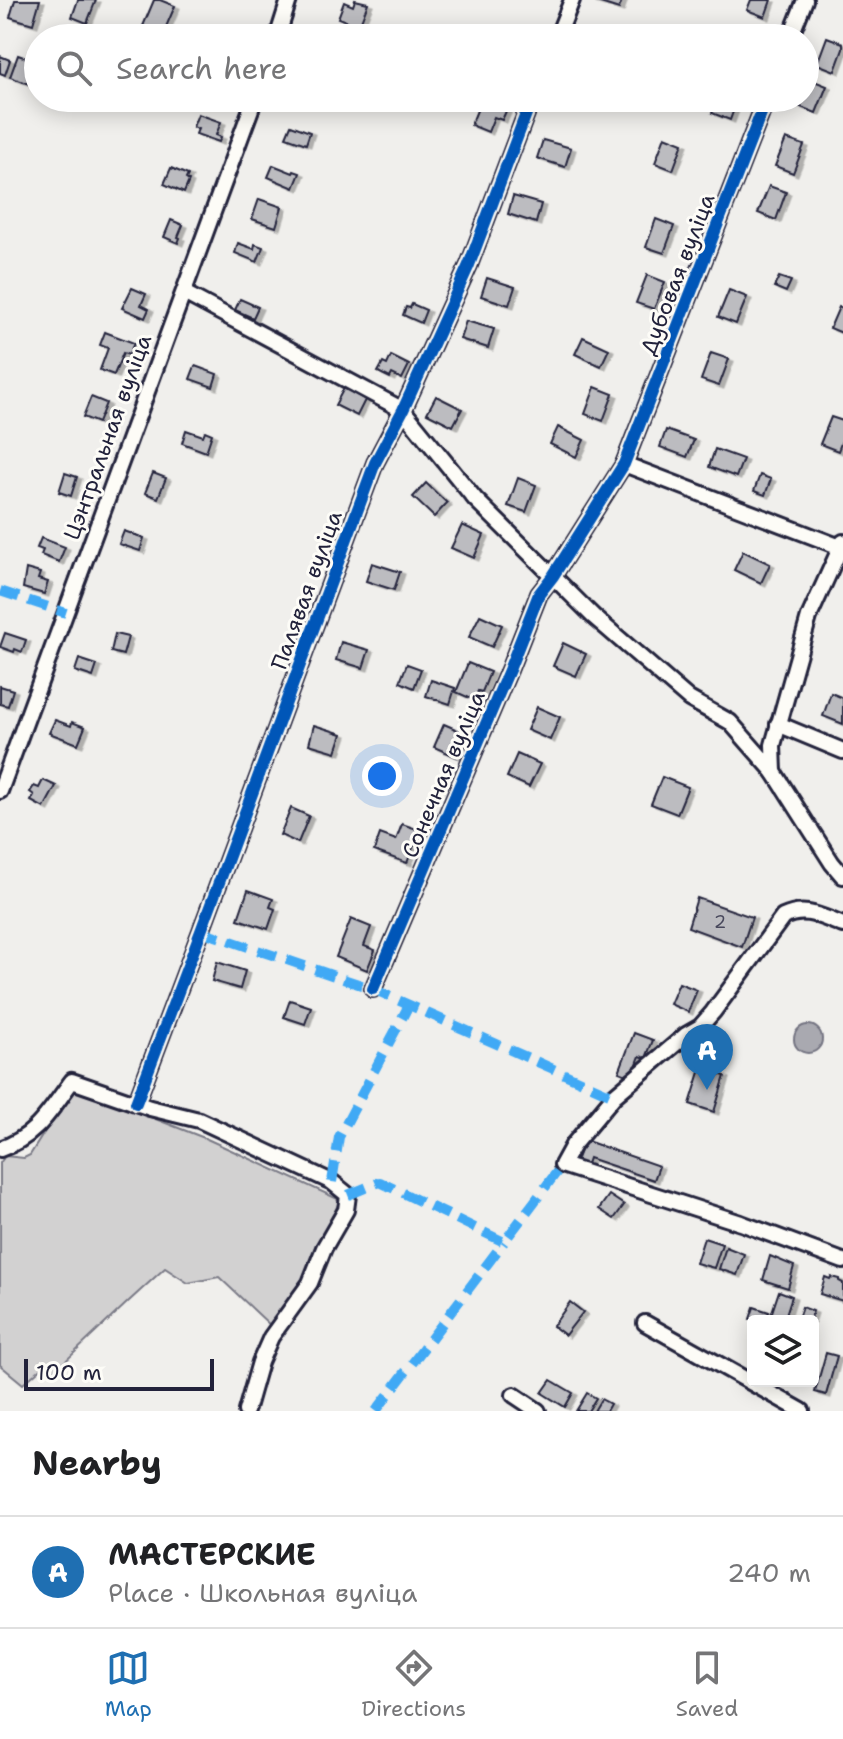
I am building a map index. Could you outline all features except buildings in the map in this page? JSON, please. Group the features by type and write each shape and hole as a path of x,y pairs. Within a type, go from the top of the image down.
{"street":[{"path":"281,24 289,0"},
{"path":"563,24 572,0"},
{"path":"796,24 805,0"},
{"name":"Цэнтральная вуліца","path":"0,791 250,112"},
{"name":"Палявая вуліца","path":"136,1103 375,463 403,410 469,265 527,112"},
{"name":"Дубовая вуліца","path":"553,576 624,464 762,112"},
{"path":"184,293 403,410 475,499 593,616 689,699 730,722 774,772 843,876"},
{"path":"624,464 842,546 809,617 773,745 774,772"},
{"name":"Сонечная вуліца","path":"373,989 539,594 553,576"},
{"path":"778,724 843,751"},
{"path":"843,925 801,911 783,917 700,1027 686,1035 614,1096 573,1145 562,1165 741,1223 843,1261"},
{"path":"0,1149 34,1132 72,1081 199,1120 332,1182 348,1195 346,1210 324,1248 310,1283 271,1337 260,1362 246,1411"},
{"path":"645,1323 802,1411"},
{"path":"514,1395 538,1411"}],"shaded area":[{"path":"808,1025 818,1029 822,1039 818,1049 808,1053 798,1049 794,1039 798,1029"},
{"path":"73,1087 207,1139 340,1200 301,1289 272,1327 219,1277 188,1283 165,1268 54,1372 45,1365 23,1384 0,1365 0,1163 5,1156 24,1158 30,1155"}],"marked path":[{"path":"0,591 66,613"},
{"path":"201,931 373,989 614,1096"},
{"path":"332,1182 339,1137 409,1005"},
{"path":"348,1195 380,1182 504,1242 562,1165"},
{"path":"376,1411 504,1242"}],"cycle path":[{"path":"136,1103 375,463 403,410 469,265 527,112"},
{"path":"373,989 539,594 624,464 762,112"}],"place":[{"name":"МАСТЕРСКИЕ","path":"707,1090"}]}
